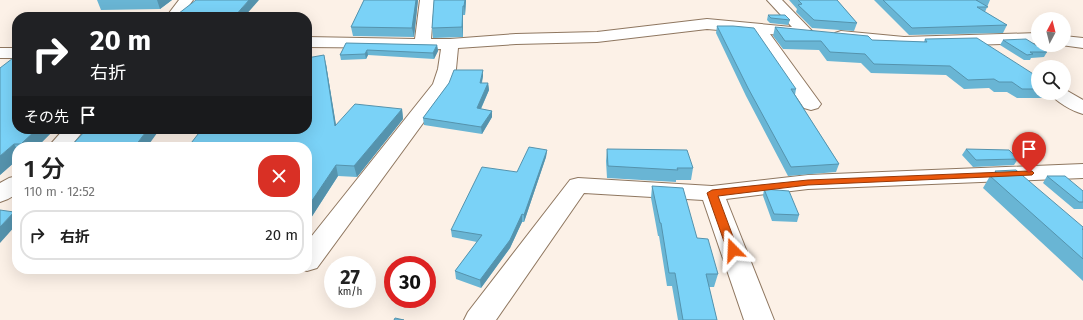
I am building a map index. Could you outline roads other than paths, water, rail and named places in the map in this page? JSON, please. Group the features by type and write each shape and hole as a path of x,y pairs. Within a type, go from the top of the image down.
{"street":[{"path":"177,12 186,0"},
{"path":"422,45 427,0"},
{"path":"774,0 818,34"},
{"path":"312,42 422,45 450,44 516,39 598,37 707,24 904,42 1031,38"},
{"path":"757,28 811,104"},
{"path":"977,40 1002,55"},
{"path":"1071,42 1083,43"},
{"path":"312,254 442,85 447,69 450,44"},
{"path":"1070,100 1083,108"},
{"path":"63,142 71,134"},
{"path":"479,320 578,185 712,193 808,182 1083,171"},
{"path":"1016,174 1038,193"},
{"path":"0,194 12,186"},
{"path":"712,193 759,320"}]}
